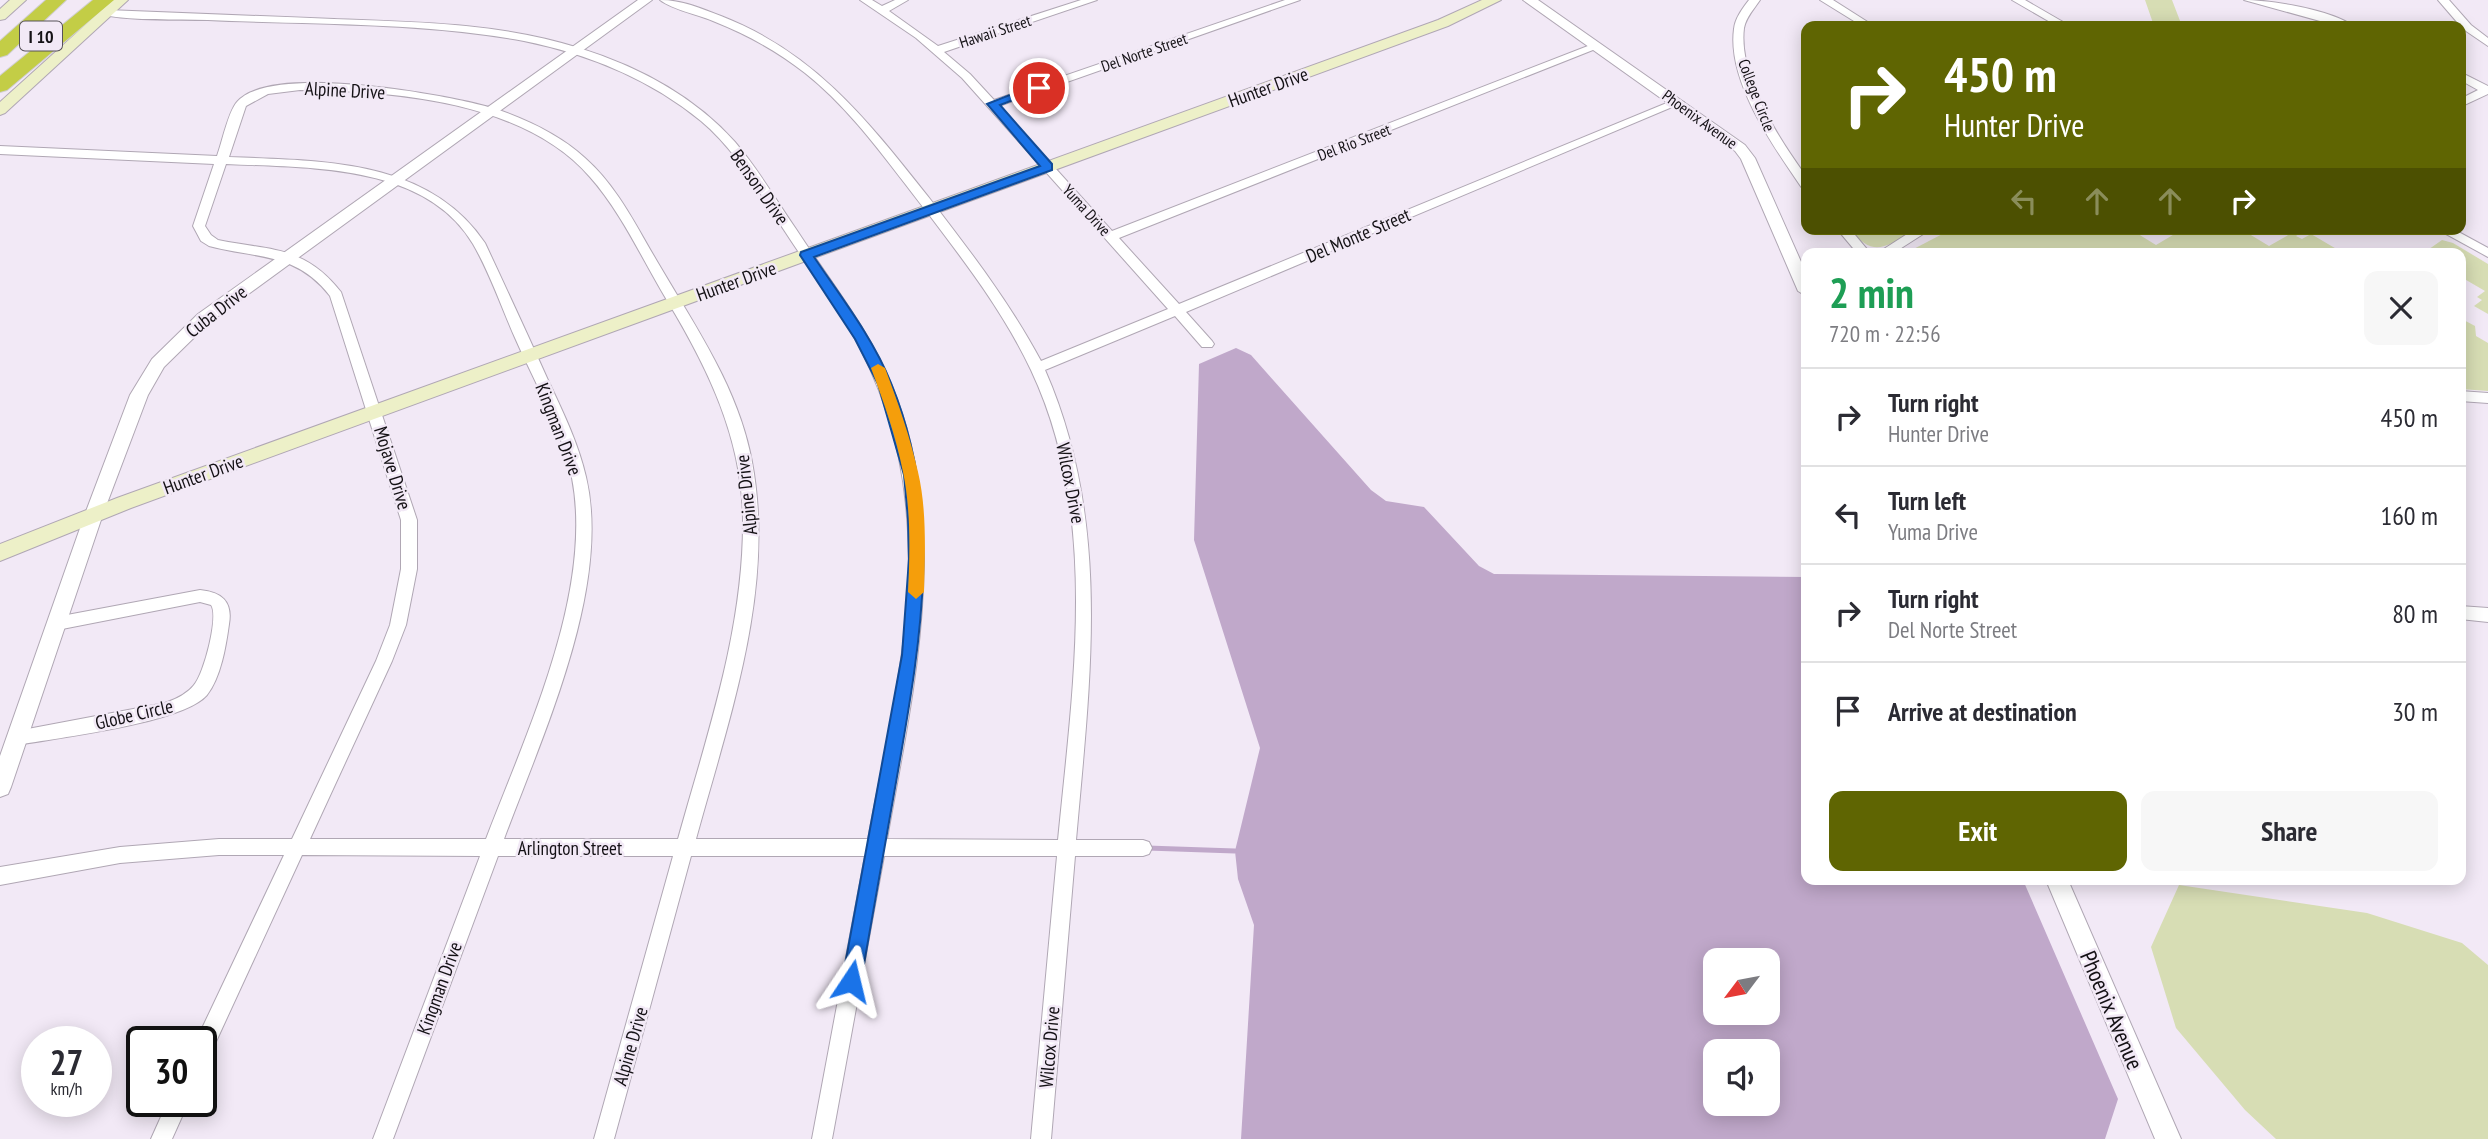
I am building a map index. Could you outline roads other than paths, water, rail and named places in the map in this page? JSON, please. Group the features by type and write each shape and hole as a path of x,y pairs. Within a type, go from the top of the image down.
{"highway":[{"path":"0,40 45,0"},
{"name":"I 10","path":"0,51 57,0"},
{"name":"I 10","path":"0,73 81,0"},
{"path":"0,86 106,7"}],"main road":[{"path":"0,16 19,0"},
{"path":"0,110 106,7 121,0"},
{"name":"Hunter Drive","path":"0,553 94,514 1443,23 1494,0"},
{"name":"Hunter Drive","path":"0,541 94,514"}],"street":[{"name":"Cuba Drive","path":"0,786 94,514 139,395 158,363 204,318 646,0"},
{"name":"Wilcox Drive","path":"665,0 747,32 810,71 849,106 995,291 1038,368 1064,440 1083,548 1084,616 1082,674 1041,1139"},
{"name":"Yuma Drive","path":"865,0 938,50 993,104 1208,344"},
{"path":"883,10 903,0"},
{"name":"Hawaii Street","path":"938,50 1092,0"},
{"name":"Del Norte Street","path":"993,104 1296,0"},
{"name":"Phoenix Avenue","path":"1529,0 1730,139 1748,158 1801,280"},
{"name":"College Circle","path":"1755,0 1743,16 1739,28 1739,43 1746,74 1775,140 1801,179"},
{"path":"1825,0 1861,21"},
{"path":"2017,0 2028,3 2057,21"},
{"path":"2249,0 2322,21"},
{"path":"2443,0 2462,21"},
{"name":"Benson Drive","path":"106,7 451,28 537,41 575,51 657,85 707,121 744,162 870,351 897,418 912,475 917,559 915,609 910,655 822,1139"},
{"path":"2466,26 2488,43"},
{"name":"Del Rio Street","path":"1111,236 1597,46"},
{"path":"2466,78 2487,90"},
{"name":"Alpine Drive","path":"269,89 391,92 438,99 491,113 536,131 566,148 588,166 615,200 722,391 737,435 745,461 751,520 749,576 742,629 685,848 604,1139"},
{"name":"Mojave Drive","path":"213,1026 384,661 398,625 409,569 409,520 376,412 335,295 320,275 288,257 258,249 214,243 200,230 202,213 242,104 250,96 269,89"},
{"path":"2466,101 2487,90"},
{"name":"Del Monte Street","path":"1038,368 1678,102"},
{"name":"Kingman Drive","path":"0,150 326,165 350,168 395,181 433,197 474,233 566,435 579,477 585,524 583,554 564,654 383,1139"},
{"path":"1892,248 1915,235"},
{"path":"2454,235 2488,253"},
{"path":"2466,396 2488,398"},
{"name":"Globe Circle","path":"17,738 166,710 182,704 194,696 208,677 223,616 219,602 212,597 200,596 57,624"},
{"path":"2466,613 2488,615"},
{"name":"Arlington Street","path":"0,876 48,865 168,850 298,847 1143,848"},
{"name":"Phoenix Avenue","path":"2059,885 2168,1139"},
{"path":"161,1139 171,1117"}],"waterway":[{"path":"1147,848 1235,851"}]}
